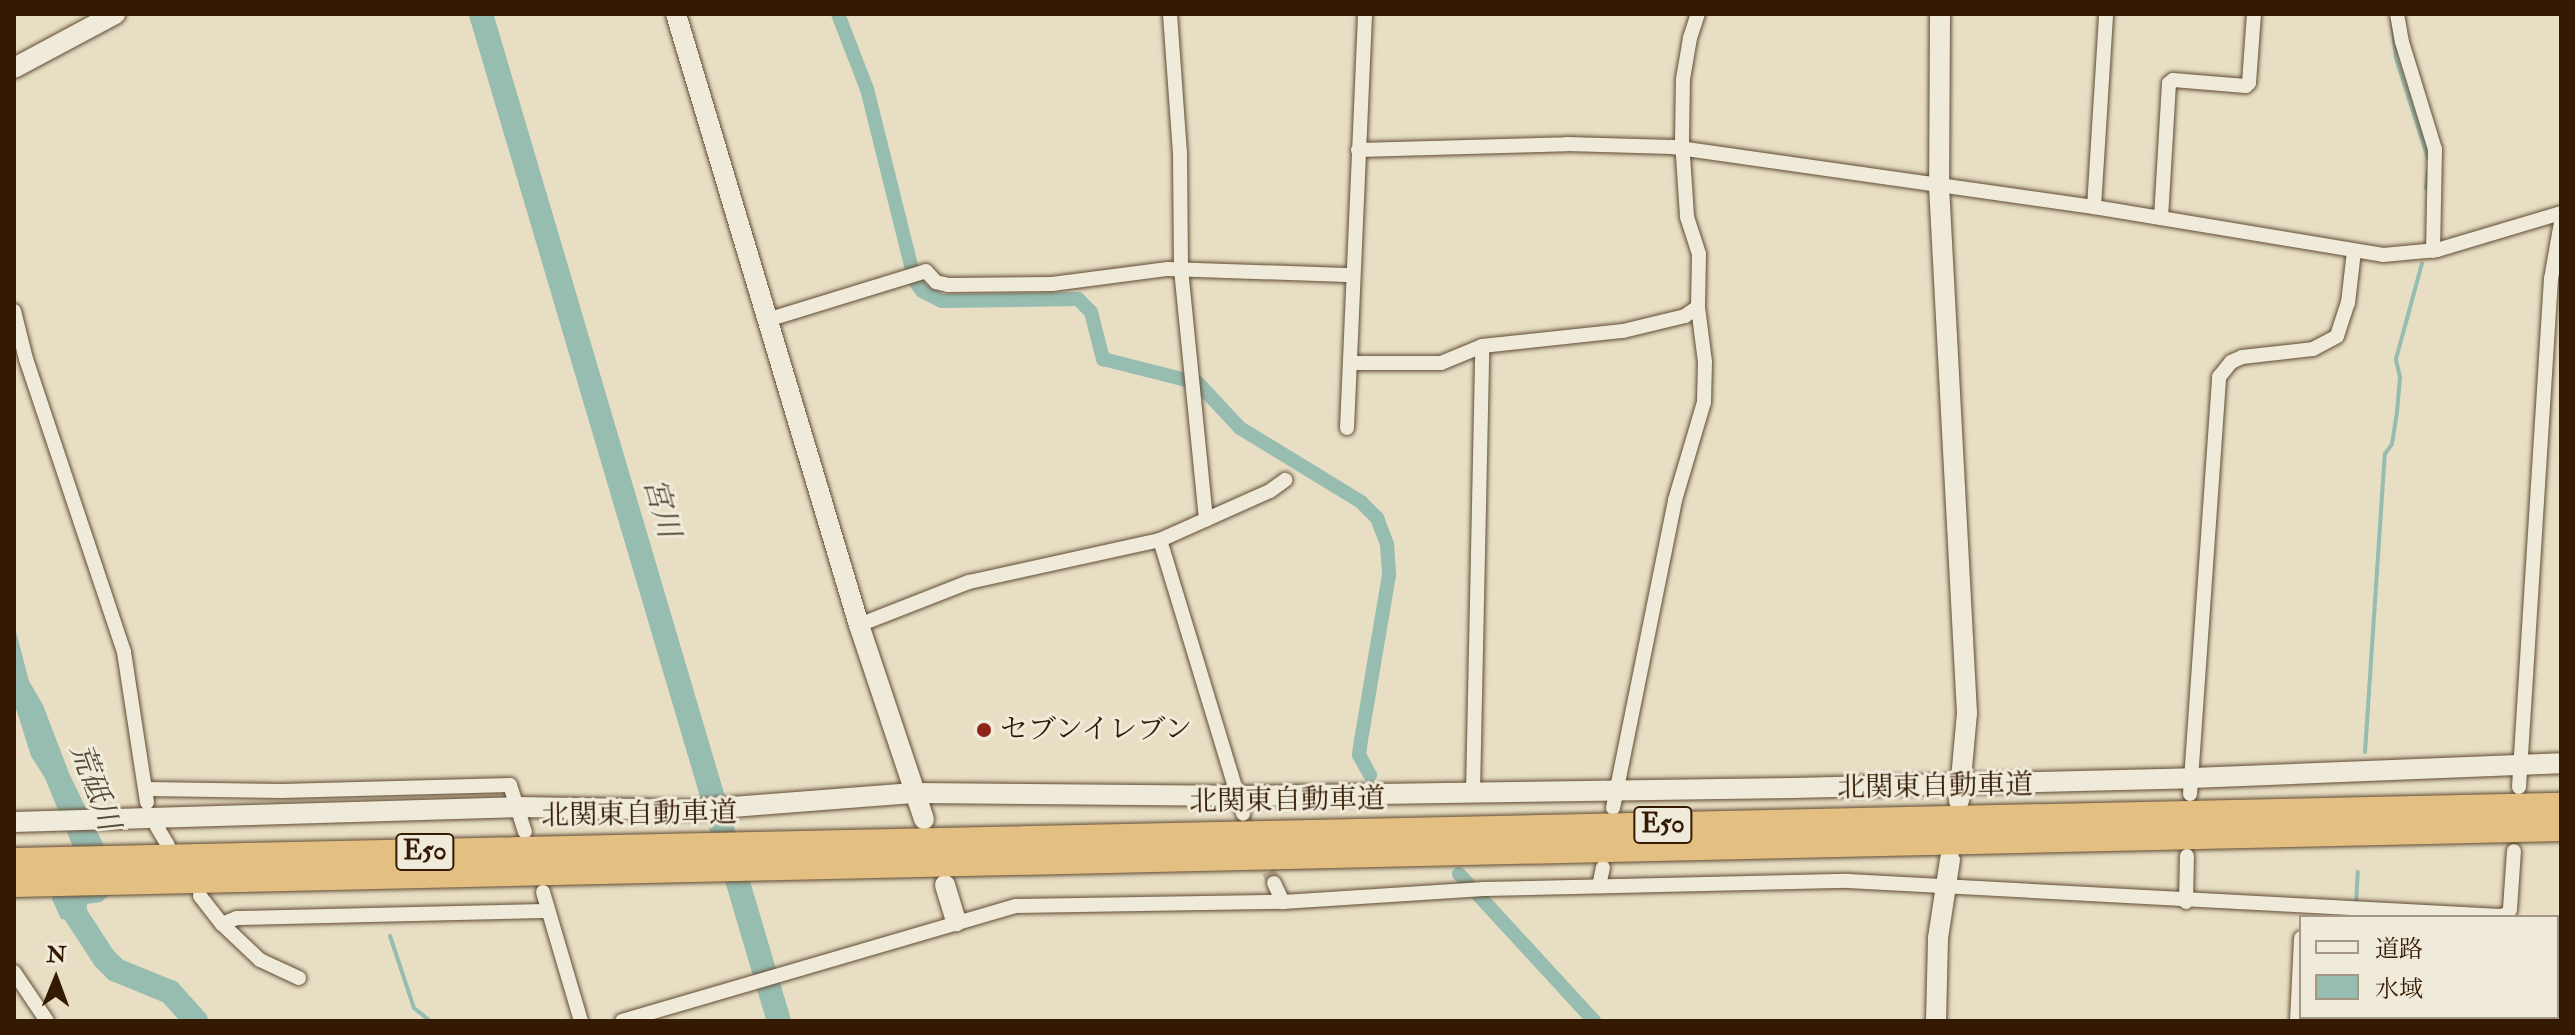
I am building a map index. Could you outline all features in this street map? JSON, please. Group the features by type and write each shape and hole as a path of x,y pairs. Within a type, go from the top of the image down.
{"highway":[{"name":"北関東自動車道","path":"765,856 2561,806"},
{"name":"北関東自動車道","path":"14,861 161,852 698,857 2561,828"},
{"name":"北関東自動車道","path":"14,884 698,857"}],"street":[{"path":"14,68 115,14"},
{"path":"676,14 859,625 924,819"},
{"path":"1170,14 1180,153 1181,269 1206,520"},
{"path":"1347,428 1365,14"},
{"path":"1615,799 1675,500 1702,414 1705,362 1698,307 1699,254 1687,216 1683,79 1698,14"},
{"path":"1940,14 1939,186 1967,713 1959,791"},
{"path":"2094,207 2106,14"},
{"path":"2161,218 2169,83 2246,86 2254,14"},
{"path":"2397,14 2402,42 2435,149 2431,223 2433,251"},
{"path":"1358,150 1625,144 2094,207 2354,251 2403,256 2433,251 2561,213"},
{"path":"2519,787 2551,279 2561,222"},
{"path":"2191,786 2219,377 2231,362 2242,357 2313,349 2337,336 2343,327 2348,303 2354,251"},
{"path":"767,320 926,271 936,282 948,285 1052,284 1181,269 1353,275"},
{"path":"1351,363 1441,363 1482,346 1623,331 1685,316 1698,307"},
{"path":"14,311 26,359 124,652 147,796 510,785 525,832"},
{"path":"1473,792 1482,346"},
{"path":"859,625 969,582 1160,540 1270,491 1285,480"},
{"path":"1160,540 1240,805"},
{"path":"14,822 518,807 735,809 916,793 1240,805 1473,792 1615,799 2191,786 2561,763"},
{"path":"157,827 161,852"},
{"path":"622,1021 956,921 1016,906 1283,902 1484,889 1848,881 2302,911 2505,915 2510,909 2514,851"},
{"path":"2186,902 2187,856"},
{"path":"1936,1021 1938,938 1950,860"},
{"path":"1599,886 1603,867"},
{"path":"1274,883 1283,902"},
{"path":"945,885 956,921"},
{"path":"543,892 581,1021"},
{"path":"200,896 222,924 260,960 299,978"},
{"path":"222,924 237,918 548,911"},
{"path":"14,972 47,1021"},
{"path":"2297,1021 2299,980"}],"water":[{"path":"14,624 29,681 43,705 69,773 106,850 115,890 101,902 87,904 82,920 78,922 61,919 52,899 73,847 45,778 31,756 14,702"}],"waterway":[{"name":"宮川","path":"481,14 779,1021"},
{"path":"838,14 867,89 915,281 922,291 942,301 1078,299 1091,312 1103,359 1198,383 1240,428 1361,502 1377,518 1387,544 1389,575 1359,755 1370,775"},
{"path":"2392,20 2396,58 2428,158"},
{"path":"2426,188 2428,171"},
{"path":"2365,752 2385,454 2392,444 2400,377 2396,359 2422,263"},
{"path":"2356,905 2358,872"},
{"path":"1459,874 1594,1021"},
{"name":"荒砥川","path":"79,893 74,905 76,915 104,958 116,970 170,992 196,1021"},
{"path":"2356,914 2361,915"},
{"path":"390,936 414,1008 430,1021"}],"tunnel":[{"path":"1243,814 1274,883"}],"place":[{"name":"セブンイレブン","path":"984,730"}]}
